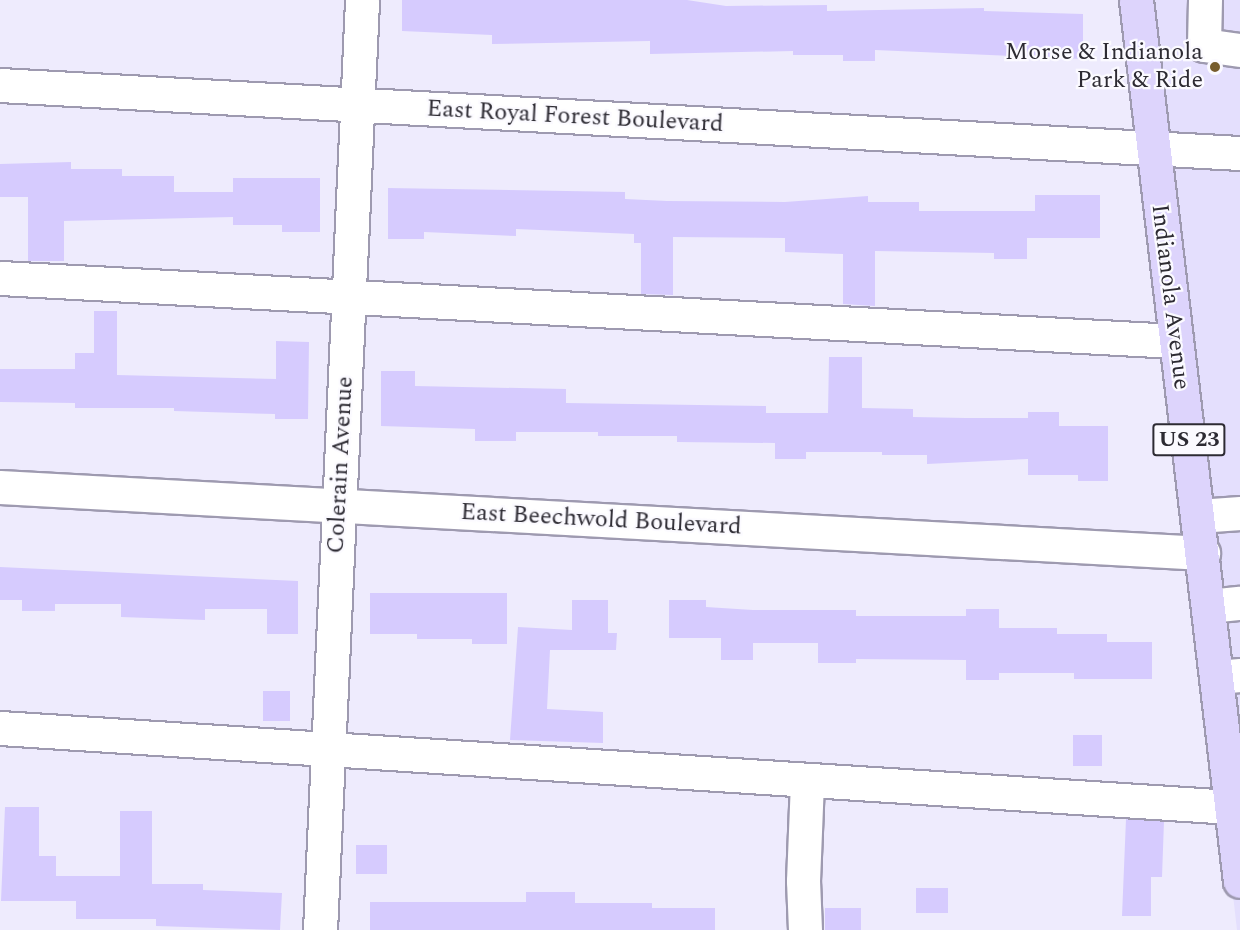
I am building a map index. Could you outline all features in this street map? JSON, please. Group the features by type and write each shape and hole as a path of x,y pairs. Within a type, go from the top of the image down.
{"main road":[{"name":"Indianola Avenue","path":"1136,0 1151,148 1203,553 1224,605 1233,762 1232,807 1240,881"}],"street":[{"name":"Colerain Avenue","path":"320,930 362,0"},
{"path":"1205,0 1204,45 1240,50"},
{"name":"East Royal Forest Boulevard","path":"0,85 1240,153"},
{"path":"0,278 1176,341"},
{"name":"East Beechwold Boulevard","path":"0,487 1203,553"},
{"path":"1198,516 1240,513"},
{"path":"0,728 1232,807"},
{"path":"805,930 807,780"}],"shaded area":[{"path":"1131,0 1240,0 1240,930 1237,930"}],"building":[{"path":"402,0 687,0 726,6 827,5 827,11 984,8 984,11 1083,14 1083,59 875,50 875,61 843,61 843,55 793,55 793,51 650,54 650,41 492,44 492,35 402,31"},
{"path":"71,162 71,169 122,169 122,176 174,176 174,192 233,192 233,178 320,178 320,232 282,232 282,225 233,225 233,217 64,221 64,261 28,261 28,197 0,197 0,164"},
{"path":"388,188 625,192 625,199 667,201 785,202 868,196 868,202 919,202 919,211 1035,211 1035,195 1100,195 1100,238 1027,238 1027,259 994,259 994,253 875,251 875,306 843,304 843,254 785,252 785,238 673,237 673,295 641,294 641,243 634,243 634,234 516,229 516,236 424,232 424,239 388,239"},
{"path":"94,311 117,311 117,375 276,379 276,341 309,342 308,419 275,419 275,414 174,411 174,408 75,408 75,403 0,402 0,369 75,369 75,353 94,353"},
{"path":"829,357 862,357 862,408 913,409 913,417 1028,418 1028,412 1059,412 1059,426 1108,426 1108,481 1078,481 1078,475 1028,475 1028,459 927,464 927,455 882,455 882,452 806,452 806,459 775,459 775,443 677,442 677,436 598,436 598,432 516,432 516,441 475,441 475,429 381,426 381,371 415,371 415,386 566,389 566,403 766,406 766,413 828,413"},
{"path":"0,567 298,581 298,634 267,634 267,609 205,609 205,620 121,617 121,604 55,604 55,611 22,611 22,600 0,600"},
{"path":"370,593 507,593 507,644 472,644 472,639 417,639 417,634 370,634"},
{"path":"572,600 608,600 608,633 617,633 616,650 550,650 547,709 603,712 603,743 510,740 518,627 572,630"},
{"path":"669,600 706,600 706,607 753,610 856,610 856,616 966,616 966,609 999,609 999,628 1057,628 1057,634 1107,634 1107,642 1152,642 1152,679 1074,679 1074,673 999,673 999,680 966,680 966,660 856,659 856,663 818,663 818,643 753,643 753,660 721,660 721,638 669,638"},
{"path":"263,691 290,691 290,721 263,721"},
{"path":"1073,735 1102,735 1102,766 1073,766"},
{"path":"5,807 39,807 39,856 56,856 56,876 120,876 120,811 152,811 152,884 203,884 203,890 282,893 280,930 156,926 156,919 76,919 76,901 1,901"},
{"path":"1126,819 1164,821 1162,877 1151,877 1151,916 1122,916"},
{"path":"356,845 387,845 387,874 356,874"},
{"path":"916,888 948,888 948,913 916,913"},
{"path":"526,892 575,892 575,903 652,903 652,908 715,908 715,930 370,930 370,902 526,902"},
{"path":"825,908 861,908 861,930 825,930"}],"place":[{"name":"Morse & Indianola Park & Ride","path":"1215,67"}]}
